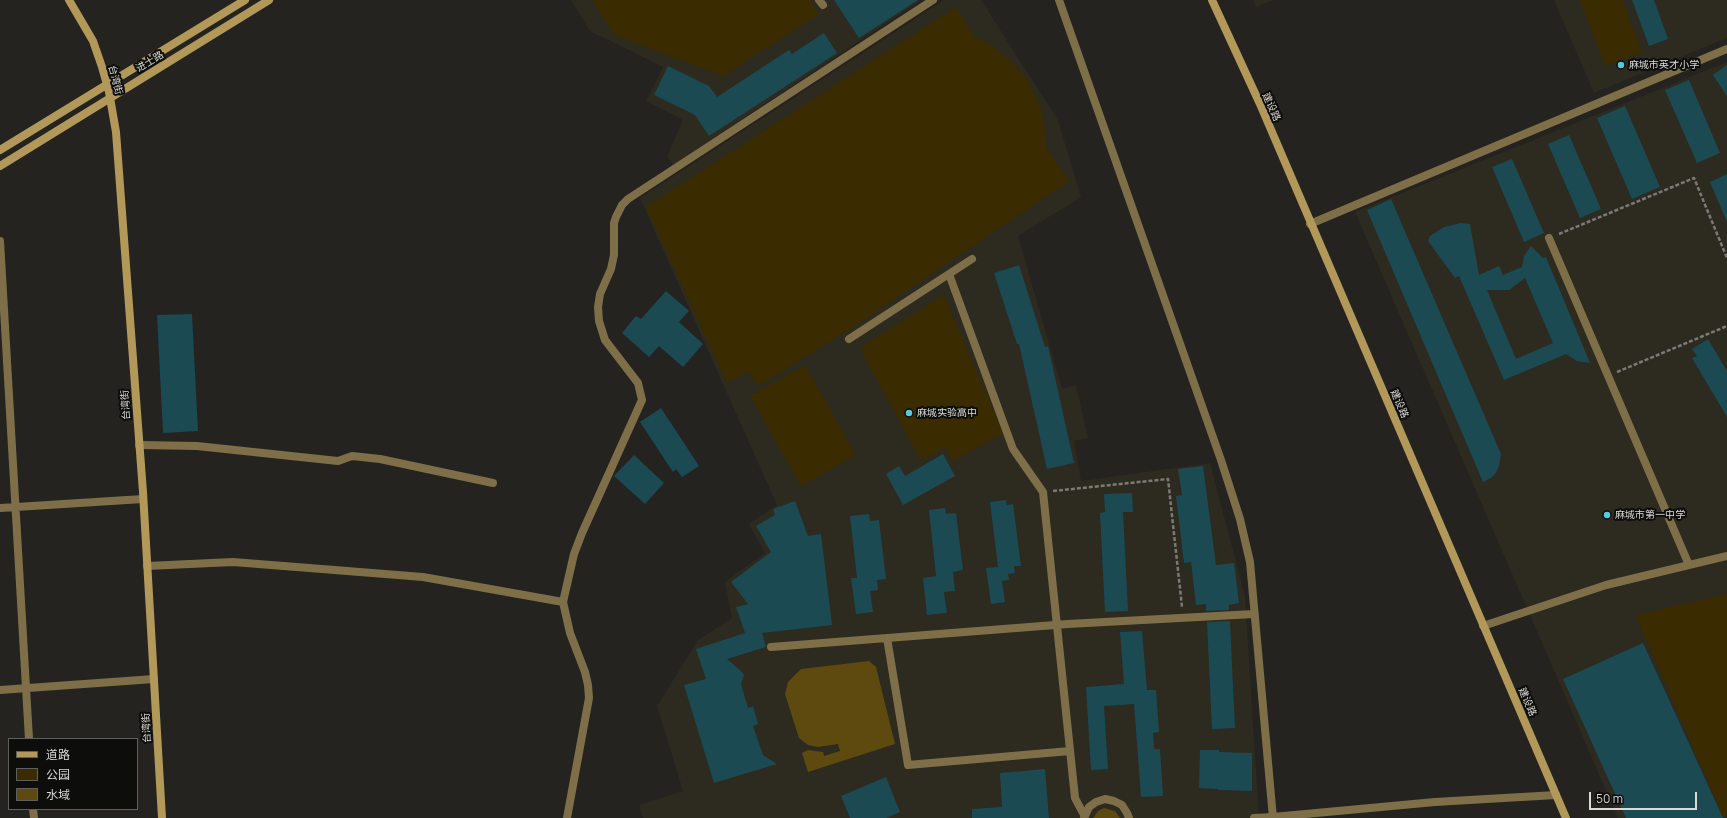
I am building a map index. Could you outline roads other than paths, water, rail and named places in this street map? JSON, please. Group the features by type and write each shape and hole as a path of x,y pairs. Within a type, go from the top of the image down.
{"main road":[{"name":"台湾街","path":"69,0 93,41 110,98 118,153 143,499 162,818"},
{"name":"进士路","path":"0,150 245,0"},
{"name":"进士路","path":"0,166 269,0"},
{"name":"建设路","path":"1212,0 1260,104 1310,224 1566,818"}],"street":[{"path":"567,818 589,698 585,672 570,633 563,602 574,554 582,533 642,400 638,383 605,340 599,321 598,307 600,294 614,255 614,223 622,205 628,199 932,0"},
{"path":"1059,0 1216,446 1240,520 1250,562 1273,817"},
{"path":"1310,224 1727,49"},
{"path":"1549,238 1689,565"},
{"path":"0,241 29,738"},
{"path":"849,339 972,259"},
{"path":"949,274 1013,449 1043,492 1075,798 1084,817"},
{"path":"139,445 197,446 338,461 352,456 380,459 493,483"},
{"path":"0,508 143,499"},
{"path":"1483,626 1606,585 1727,556"},
{"path":"147,566 233,562 423,577 563,602"},
{"path":"771,647 1057,625 1254,614"},
{"path":"887,638 908,765 1070,751"},
{"path":"0,690 154,680"},
{"path":"1254,818 1435,802 1556,795"},
{"path":"1084,817 1089,807 1096,802 1105,799 1122,805 1129,818"}],"water":[{"path":"869,661 876,667 895,744 808,772 802,753 808,750 823,752 824,756 840,751 838,744 818,747 808,745 799,738 785,694 788,682 801,669"},
{"path":"1104,808 1115,811 1120,818 1093,818 1098,811"}],"place":[{"name":"麻城市英才小学","path":"1621,65"},
{"name":"麻城实验高中","path":"909,413"},
{"name":"麻城市第一中学","path":"1607,515"}]}
